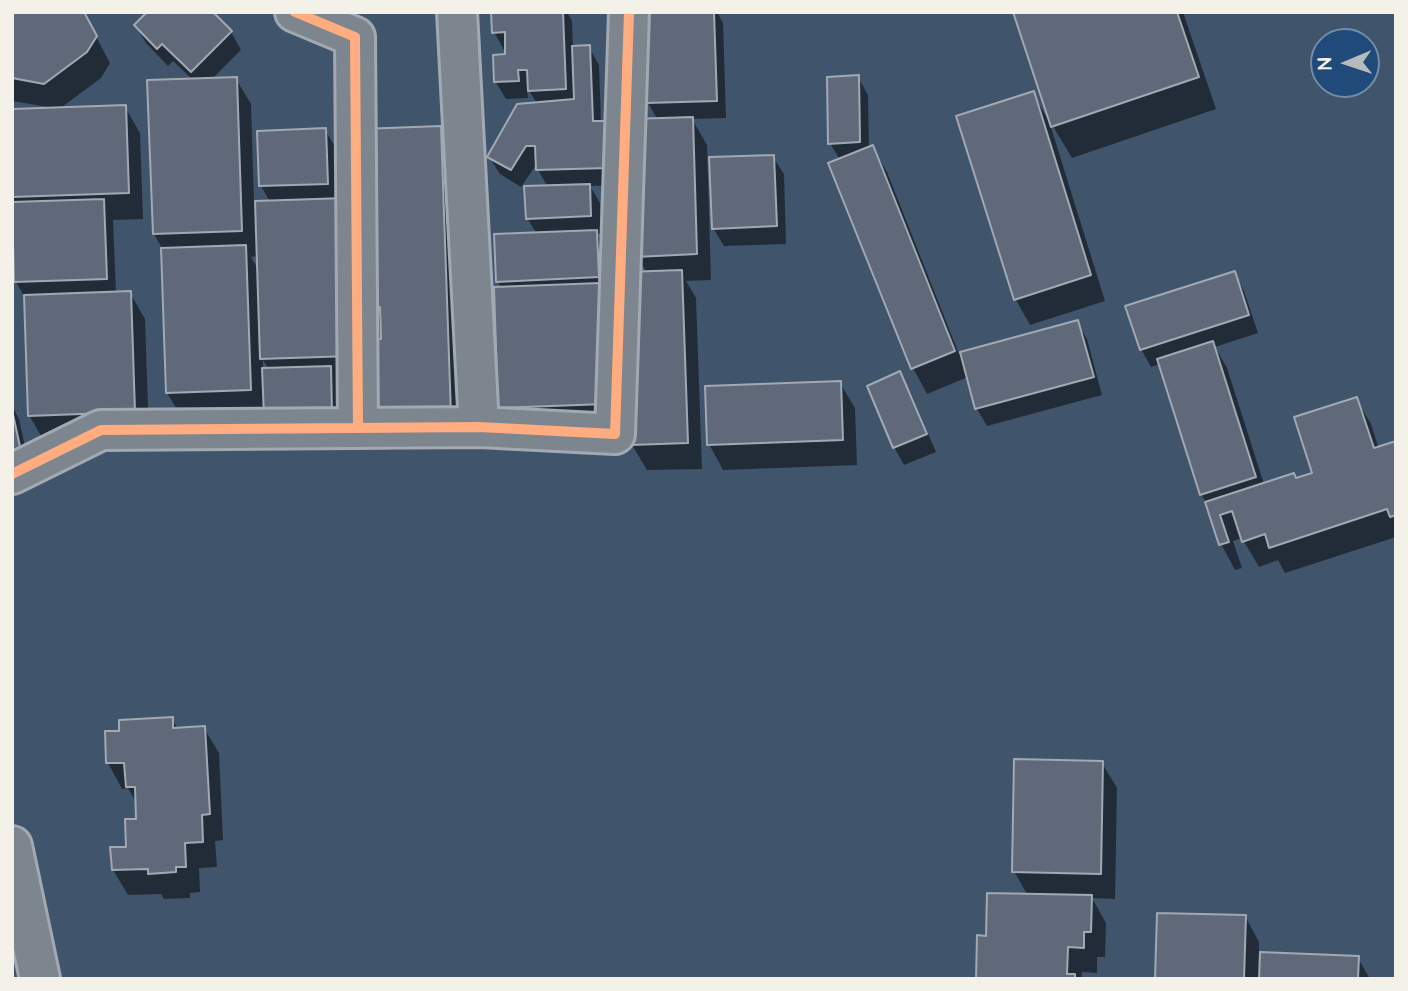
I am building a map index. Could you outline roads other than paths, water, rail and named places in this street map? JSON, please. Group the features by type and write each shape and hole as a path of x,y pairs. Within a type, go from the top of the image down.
{"main road":[{"path":"295,12 355,37 358,428"},
{"path":"457,12 479,426"},
{"path":"12,474 101,430 479,426 615,435 629,12"},
{"path":"12,846 40,979"}]}
